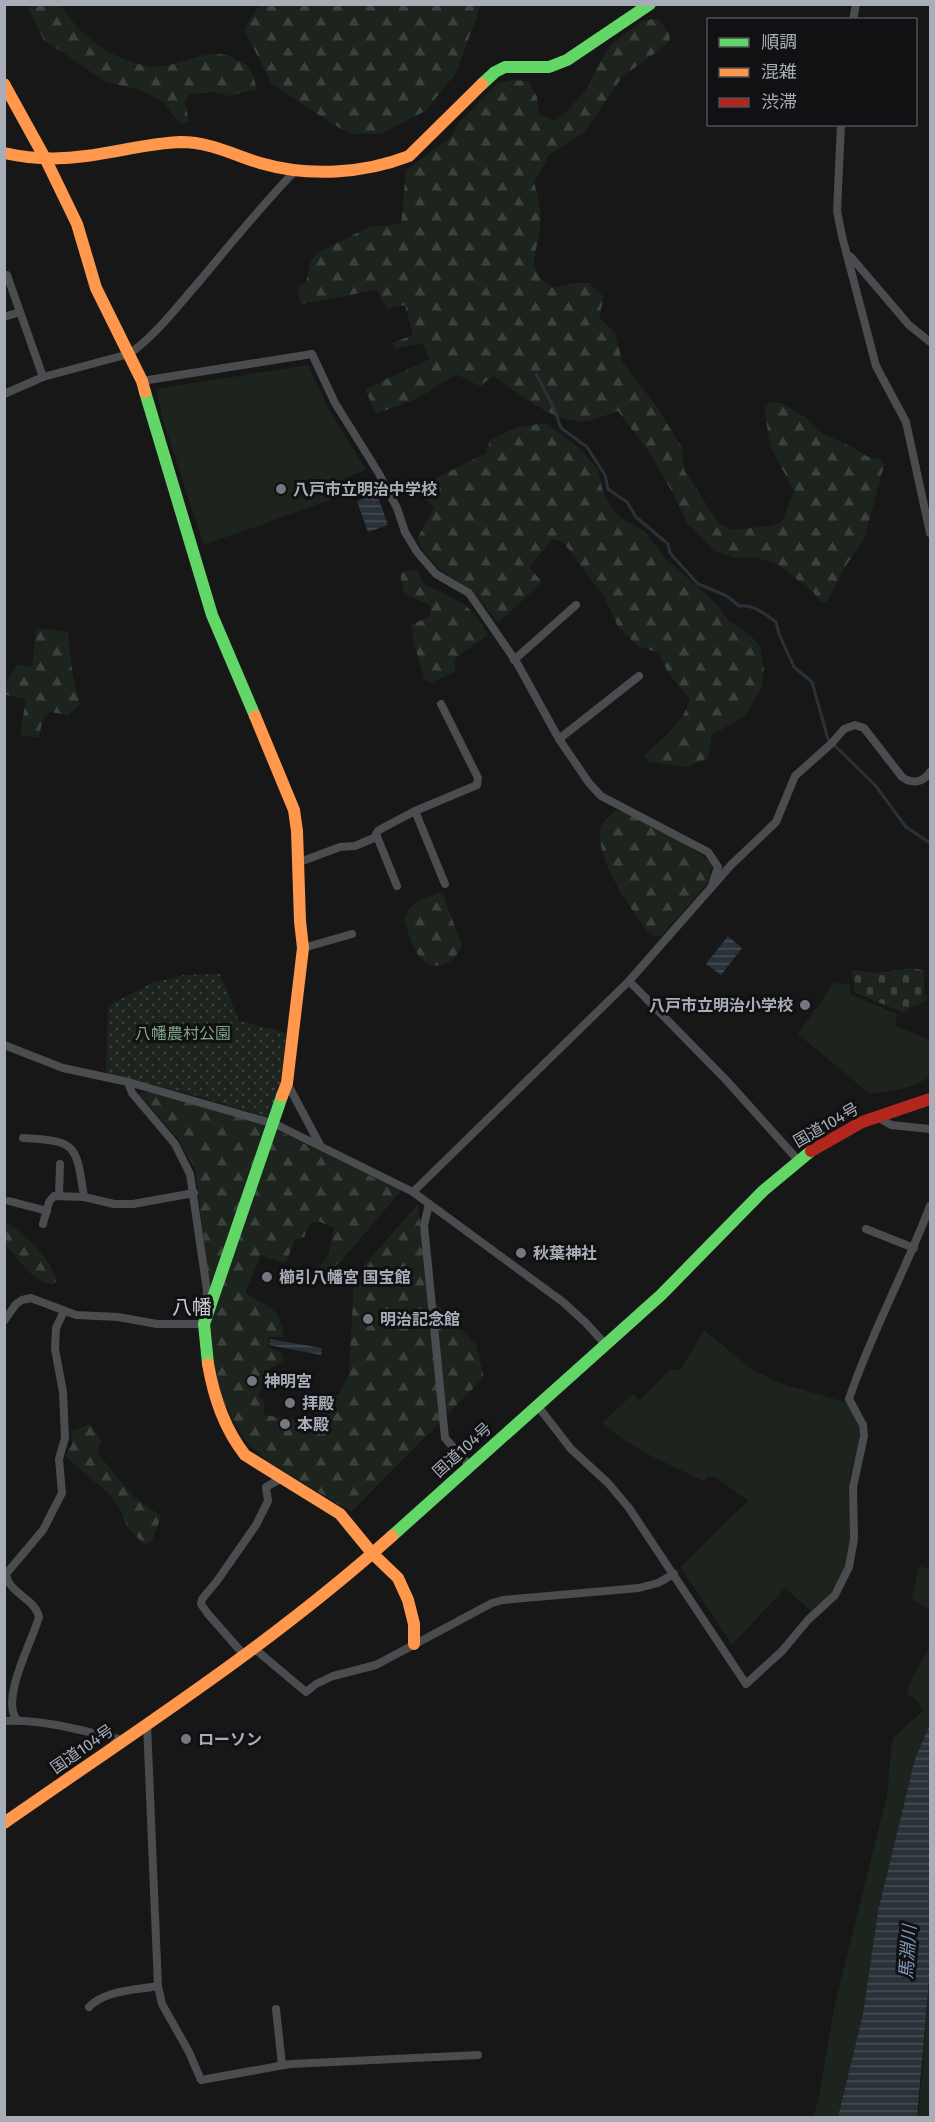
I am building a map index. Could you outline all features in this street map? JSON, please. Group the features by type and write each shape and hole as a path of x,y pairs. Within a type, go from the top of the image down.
{"main road":[{"path":"4,153 46,160 170,142 196,143 219,148 259,163 295,171 322,171 393,163 409,156 495,72 505,67 549,67 567,60 650,4"},
{"path":"4,84 46,160 77,224 96,288 142,381 212,615 294,810 303,948 287,1083 204,1324 207,1360 213,1387 224,1420 238,1448 245,1455 340,1514 372,1553 398,1578 408,1600 414,1624 414,1644"},
{"name":"国道104号","path":"4,1822 250,1652 335,1586 606,1346 661,1295 762,1191 798,1160 876,1115 930,1099"}],"street":[{"path":"841,126 837,211 876,366 906,422 930,533"},
{"path":"4,394 43,377 129,354 139,348 295,171"},
{"path":"848,255 909,325 930,342"},
{"path":"8,275 43,377"},
{"path":"4,318 20,312"},
{"path":"142,381 312,354 335,403 378,472 397,508 405,532 417,552 436,574 468,593 514,660 559,739 589,783 601,796 708,852 718,867 711,888"},
{"path":"514,660 576,605"},
{"path":"559,739 639,676"},
{"path":"397,886 376,837 379,830 415,811 477,785 478,778 441,704"},
{"path":"413,1192 629,981 711,888 776,822 795,776 832,743 843,729 855,725 864,728 902,777 909,782 918,781 930,772"},
{"path":"415,811 445,885"},
{"path":"297,863 340,847 356,846 376,837"},
{"path":"303,948 352,934"},
{"path":"629,981 727,1081 798,1160"},
{"path":"4,1046 63,1068 128,1082 274,1124 413,1192 563,1302 606,1346"},
{"path":"4,1321 16,1304 31,1298 76,1315 118,1317 158,1324 204,1324 207,1291 190,1174 175,1144 132,1092 128,1082"},
{"path":"287,1083 320,1146"},
{"path":"876,1115 891,1125 930,1129"},
{"path":"23,1138 54,1140 70,1147 78,1160 84,1197"},
{"path":"59,1196 60,1164"},
{"path":"43,1224 51,1198 54,1196 84,1197 114,1204 133,1204 194,1193"},
{"path":"9,1201 46,1211"},
{"path":"429,1204 424,1225 445,1438 469,1465"},
{"path":"537,1405 571,1449 608,1483 629,1508 746,1684 783,1651 808,1620 835,1595 849,1568 853,1550 853,1487 864,1436 863,1425 849,1399 870,1342 914,1248 930,1206"},
{"path":"866,1229 914,1248"},
{"path":"17,1720 12,1715 10,1692 39,1617 34,1606 11,1586 6,1574 43,1530 62,1493 59,1459 65,1438 63,1392 55,1349 56,1328 64,1311"},
{"path":"282,1478 266,1486 267,1501 256,1525 202,1599 201,1604 208,1614 250,1652 306,1692 333,1676 376,1665 492,1603 503,1600 639,1588 658,1583 674,1574"},
{"path":"4,1721 17,1720 122,1741"},
{"path":"147,1724 158,1986 162,2004 189,2052 201,2080 282,2065 478,2055"},
{"path":"89,2007 95,2000 104,1996 158,1986"},
{"path":"276,2009 282,2065"}],"green space":[{"path":"260,4 481,5 456,73 425,111 381,134 350,134 271,83 244,29"},
{"path":"31,5 61,5 77,27 98,45 135,63 160,66 204,55 226,55 248,67 257,89 229,96 212,92 190,94 185,102 189,122 182,124 164,102 140,90 106,82 44,40 29,10"},
{"path":"658,19 669,33 670,39 666,45 622,77 585,132 549,155 534,183 540,220 534,260 537,274 553,288 573,283 589,283 604,297 599,317 615,333 622,361 654,403 682,447 684,470 719,524 732,530 769,526 782,522 794,491 770,446 764,407 772,402 782,403 806,418 823,434 866,456 882,460 884,465 864,539 826,602 820,601 813,592 779,565 755,557 735,558 715,551 687,523 649,452 618,411 586,421 574,421 537,406 493,376 480,386 456,374 418,398 376,414 365,389 430,359 423,343 396,349 392,343 413,335 405,305 387,309 377,290 301,304 297,287 306,282 311,261 317,253 369,227 401,224 406,170 449,139 459,123 498,83 512,80 528,81 537,97 539,114 554,121 565,113 587,89 612,43 644,20"},
{"path":"308,365 329,410 366,470 341,480 333,499 204,545 163,420 156,389"},
{"path":"546,423 578,447 597,468 604,495 619,517 644,531 667,560 717,604 729,621 751,636 760,647 764,671 761,690 744,716 712,735 708,758 687,767 649,762 644,756 677,724 690,700 667,671 659,653 638,646 618,627 605,598 563,542 553,539 529,567 542,582 498,623 473,591 439,569 417,539 434,507 421,496 434,479 486,453 490,440 517,427"},
{"path":"417,569 423,584 468,608 488,635 454,659 455,672 432,682 425,680 411,625 429,617 430,605 404,594 400,573"},
{"path":"36,628 68,632 72,671 80,705 68,715 50,712 42,721 39,738 20,735 26,699 6,695 5,685 17,664 32,667"},
{"path":"616,810 638,819 695,850 712,865 708,882 661,936 655,937 647,931 615,882 603,854 600,840 601,828"},
{"path":"442,892 462,946 449,962 433,965 426,962 416,951 404,919 415,904"},
{"path":"911,968 924,970 924,995 928,997 924,1002 904,1013 854,992 852,970 876,973"},
{"name":"八幡農村公園","path":"220,974 239,1021 286,1033 283,1077 270,1118 194,1095 106,1073 108,1006 152,983 184,975"},
{"path":"834,983 851,984 850,994 897,1014 896,1026 930,1040 931,1066 925,1079 911,1086 870,1094 798,1034"},
{"path":"147,1092 264,1124 401,1191 342,1260 319,1280 315,1274 329,1254 334,1228 318,1221 311,1223 304,1237 295,1239 287,1260 283,1263 261,1255 245,1293 272,1309 280,1320 284,1337 268,1337 268,1347 282,1353 284,1360 266,1371 258,1397 264,1401 264,1415 310,1422 322,1401 339,1395 349,1374 354,1277 418,1204 428,1295 476,1345 484,1377 351,1512 269,1462 247,1443 236,1426 220,1393 209,1360 207,1267 195,1168 179,1140 139,1094"},
{"path":"5,1222 21,1233 43,1255 53,1272 56,1281 53,1284 33,1275 7,1247 5,1248"},
{"path":"704,1330 750,1368 779,1383 845,1402 855,1416 859,1432 849,1487 848,1557 839,1581 812,1612 785,1588 732,1645 680,1567 748,1501 718,1479 708,1476 703,1481 626,1441 602,1423 633,1394 640,1400 670,1369 680,1370"},
{"path":"90,1424 101,1440 97,1453 135,1498 161,1516 152,1541 145,1545 128,1528 119,1507 107,1492 65,1456 72,1444 71,1431"},
{"path":"919,1566 930,1569 930,1611 912,1599"},
{"path":"930,1647 930,1724 915,1759 878,1911 863,2014 838,2117 813,2118 818,2102 834,2008 887,1795 892,1741 923,1711 917,1700 907,1694 913,1676"},
{"path":"930,1969 930,2117 917,2118 919,2109"}],"water":[{"path":"377,494 388,525 368,532 357,501"},
{"path":"728,936 742,948 721,975 706,964"},
{"path":"270,1339 322,1348 321,1355 269,1345"},
{"name":"馬淵川","path":"930,1724 930,1969 917,2117 838,2117 863,2014 878,1911 915,1759"}],"waterway":[{"path":"536,374 553,406 561,428 587,447 605,475 608,489 627,502 636,517 668,544 670,553 698,584 727,596 739,606 759,610 776,622 794,667 812,682 828,739 875,785 906,827 930,843"}],"traffic: fast":[{"path":"482,84 495,72 505,67 549,67 567,60 650,4"},
{"path":"145,392 212,615 255,716"},
{"path":"208,1364 204,1324 282,1096"},
{"path":"392,1536 661,1295 763,1191 811,1151"}],"traffic: slow":[{"path":"4,84 46,160 77,224 96,288 142,381 145,392"},
{"path":"4,153 34,158 65,158 181,142 212,147 278,167 316,172 354,170 409,156 482,84"},
{"path":"255,716 294,810 297,831 303,948 287,1083 282,1096"},
{"path":"208,1364 221,1412 231,1434 245,1455 340,1514 372,1553 398,1578 408,1600 414,1624 414,1644"},
{"path":"4,1823 251,1650 346,1576 392,1536"}],"traffic: jam":[{"path":"811,1151 862,1122 930,1099"}],"place":[{"name":"八戸市立明治中学校","path":"281,489"},
{"name":"八戸市立明治小学校","path":"805,1005"},
{"name":"秋葉神社","path":"521,1253"},
{"name":"櫛引八幡宮 国宝館","path":"267,1277"},
{"name":"明治記念館","path":"368,1319"},
{"name":"神明宮","path":"252,1381"},
{"name":"拝殿","path":"290,1403"},
{"name":"本殿","path":"285,1424"},
{"name":"ローソン","path":"186,1739"}],"district":[{"name":"八幡","path":"192,1307"}]}
